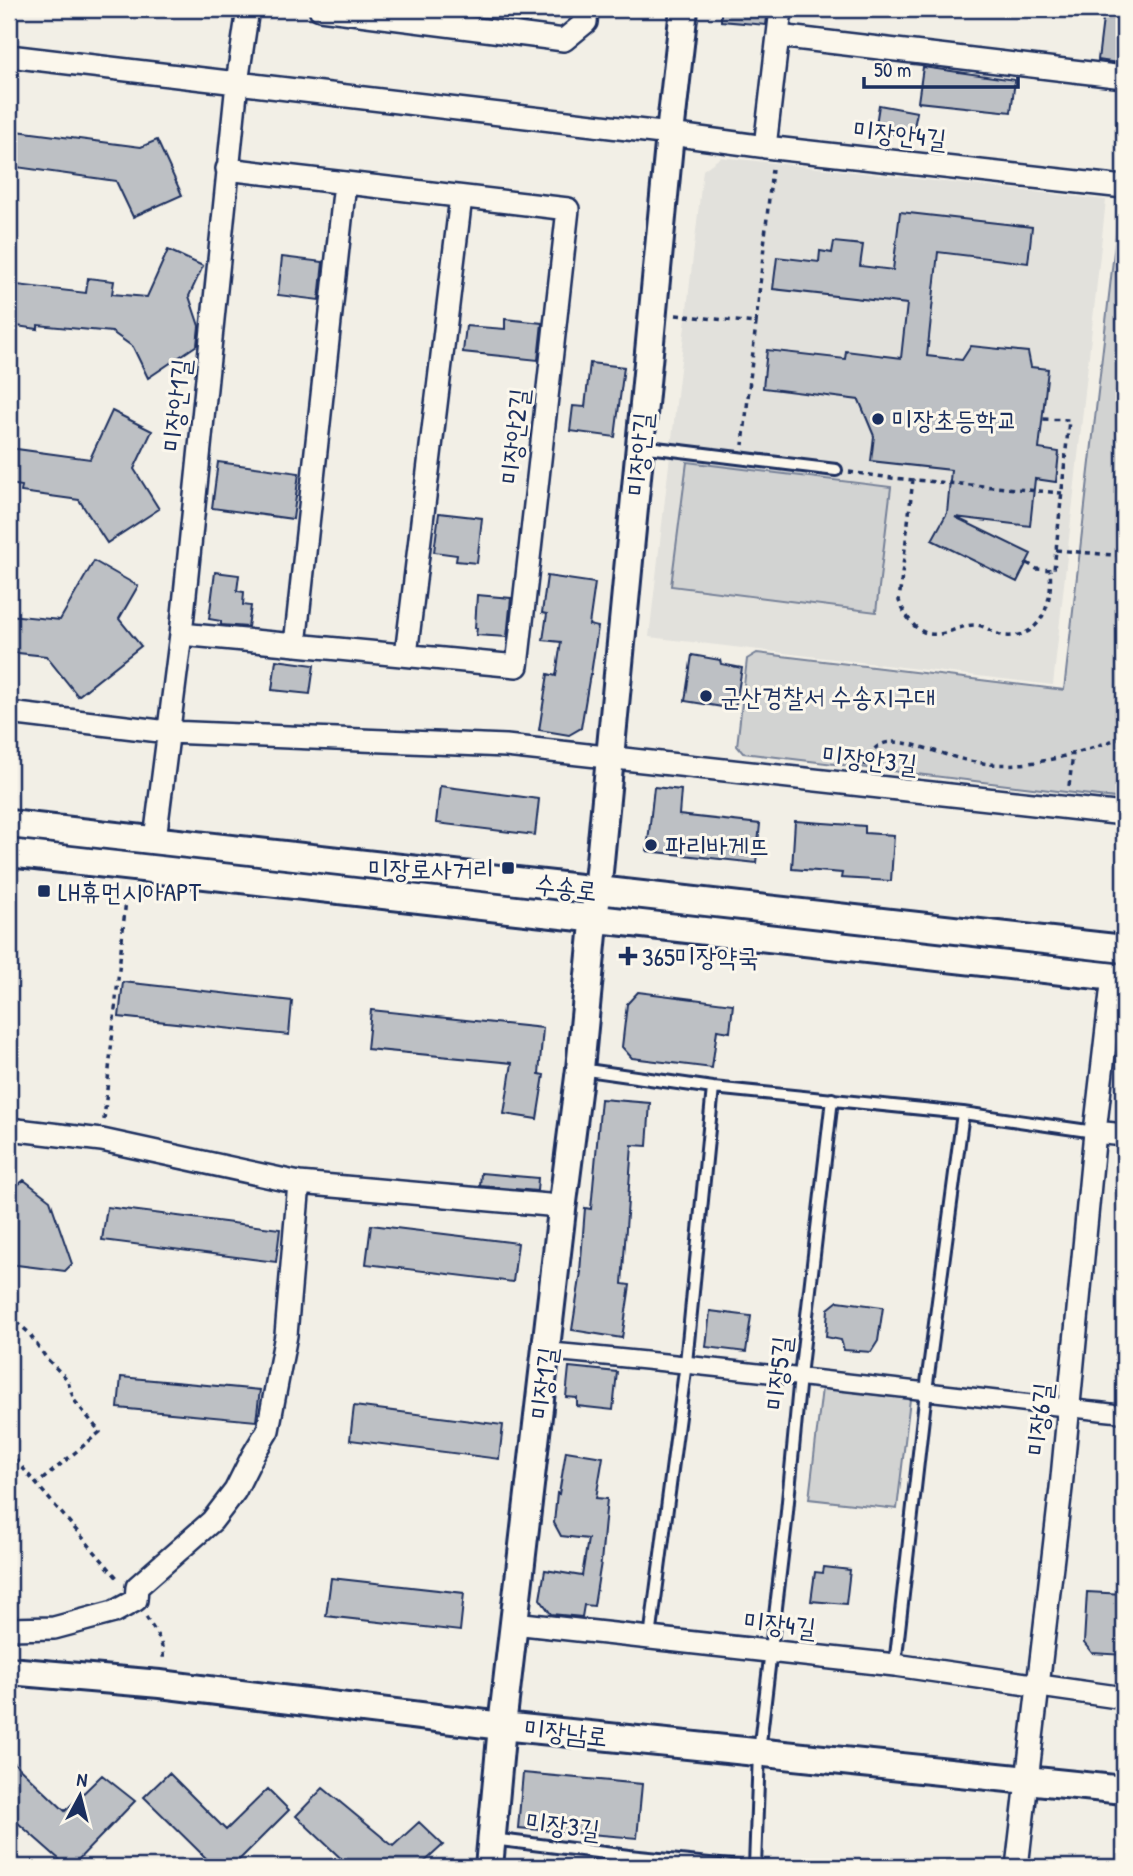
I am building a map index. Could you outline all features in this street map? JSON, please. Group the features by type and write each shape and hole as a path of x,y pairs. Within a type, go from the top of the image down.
{"street":[{"name":"미장안1길","path":"155,839 181,634 227,169 248,9"},
{"path":"320,9 564,40 586,22 587,9"},
{"name":"미장안길","path":"597,903 684,9"},
{"path":"770,148 780,9"},
{"path":"778,36 1124,77"},
{"path":"9,56 670,134"},
{"name":"미장안4길","path":"670,134 770,148 1124,187"},
{"name":"미장안2길","path":"181,634 517,666 568,209 227,169"},
{"path":"295,645 345,183"},
{"path":"406,655 461,197"},
{"path":"9,713 168,732 506,746 610,759"},
{"name":"미장안3길","path":"610,759 1124,814"},
{"name":"수송로","path":"9,824 155,839 1119,977"},
{"name":"수송로","path":"9,853 1124,949"},
{"name":"미장1길","path":"489,1867 502,1726 580,1069 597,903"},
{"name":"미장6길","path":"1017,1867 1069,1408 1095,1132 1119,977"},
{"path":"9,1129 102,1140 299,1183 548,1205 562,1210"},
{"path":"1095,1132 1124,1135"},
{"path":"9,1629 54,1628 114,1612 136,1600 136,1587 212,1521 235,1490 268,1430 286,1335 299,1183"},
{"path":"547,1351 686,1363 1124,1414"},
{"name":"미장4길","path":"514,1623 895,1665 1124,1698"},
{"name":"미장남로","path":"9,1671 160,1684 502,1726 1124,1790"}],"lane":[{"path":"640,446 836,470"},
{"path":"580,1069 713,1088 963,1113 1095,1132"},
{"path":"650,1638 686,1363 713,1088"},
{"name":"미장5길","path":"755,1867 759,1752 832,1099"},
{"path":"895,1665 926,1391 963,1113"},
{"name":"미장3길","path":"492,1839 629,1862 740,1867"}],"path":[{"path":"741,459 770,148"},
{"path":"653,313 755,323"},
{"path":"1027,563 1037,569 1054,570 1069,420 1042,419"},
{"path":"836,470 892,478 1062,493"},
{"path":"913,479 900,601 905,614 922,632 945,633 976,625 1001,635 1018,635 1029,631 1039,624 1045,614 1050,570"},
{"path":"1056,550 1124,556 1124,550"},
{"path":"861,786 870,754 882,744 890,742 973,762 1000,764 1034,763 1073,754 1124,736"},
{"path":"1067,808 1073,754"},
{"path":"102,1140 126,899"},
{"path":"9,1315 28,1332 47,1359 67,1379 74,1400 100,1432 36,1484"},
{"path":"9,1452 136,1600 161,1641 164,1653 160,1684"}],"shaded area":[{"name":"미장초등학교","path":"721,157 1106,200 1053,685 649,637 703,170"},
{"path":"1120,199 1124,200 1124,799 743,753 737,746 747,659 757,653 1064,690"},
{"path":"687,462 891,487 876,612 671,586"},
{"path":"822,1388 910,1399 897,1509 809,1499"}],"building":[{"path":"721,9 768,9 766,25 721,21"},
{"path":"1104,11 1124,14 1124,64 1098,60"},
{"path":"923,67 1015,80 1011,112 918,102"},
{"path":"879,105 917,112 912,137 875,131"},
{"path":"9,130 141,147 157,140 182,195 133,217 116,181 9,166"},
{"path":"900,212 1032,227 1028,263 938,252 927,356 962,360 971,346 1028,352 1031,367 1048,369 1039,449 1059,452 1056,482 1035,479 1030,526 955,517 1031,554 1017,582 932,540 947,513 951,470 871,461 874,436 859,400 763,388 767,350 845,359 846,351 901,358 907,304 773,289 777,257 819,262 820,251 832,253 834,242 863,245 860,266 893,270"},
{"path":"168,250 203,266 189,296 199,326 197,345 148,378 133,347 112,332 9,325 9,284 86,293 88,278 114,281 112,294 147,297"},
{"path":"282,257 323,262 319,300 278,295"},
{"path":"505,319 542,323 538,360 463,352 466,326 505,329"},
{"path":"590,363 624,367 615,437 570,431 573,406 585,407"},
{"path":"112,411 152,431 134,469 159,509 107,543 79,500 21,492 22,486 9,484 9,448 90,459"},
{"path":"218,462 299,473 293,519 212,508"},
{"path":"439,513 482,518 477,563 456,561 457,555 434,552"},
{"path":"94,561 138,586 119,619 141,646 78,696 46,656 9,652 9,615 60,620"},
{"path":"215,572 239,575 237,591 244,592 243,605 251,606 248,627 221,625 221,621 209,619"},
{"path":"547,576 595,583 589,625 598,627 591,674 581,728 569,735 539,730 548,674 556,676 561,642 543,640 547,614 542,613"},
{"path":"477,595 511,598 507,637 476,635"},
{"path":"692,655 720,660 721,664 742,668 735,709 685,701"},
{"path":"276,660 314,665 310,694 272,690"},
{"path":"440,786 539,799 535,835 436,823"},
{"path":"654,787 681,790 679,815 760,824 756,863 647,851"},
{"path":"795,821 865,826 865,833 894,835 891,881 841,878 842,873 792,869"},
{"path":"123,982 292,1001 289,1035 119,1017"},
{"path":"638,992 733,1004 730,1032 717,1030 712,1068 632,1058 622,1047 627,1004"},
{"path":"371,1010 543,1028 539,1074 544,1075 537,1119 504,1114 512,1063 367,1049"},
{"path":"601,1099 650,1103 647,1146 632,1145 622,1284 630,1285 622,1338 572,1330 581,1272 585,1208 591,1209"},
{"path":"481,1173 538,1178 537,1191 480,1186"},
{"path":"24,1180 50,1200 72,1264 65,1271 9,1264 9,1192"},
{"path":"107,1207 280,1229 276,1262 102,1240"},
{"path":"371,1225 518,1243 513,1282 366,1264"},
{"path":"838,1301 883,1307 878,1341 871,1352 844,1350 841,1340 826,1337 828,1309"},
{"path":"710,1311 751,1316 746,1352 706,1347"},
{"path":"569,1367 617,1372 613,1410 577,1406 577,1398 566,1397"},
{"path":"121,1377 260,1390 256,1421 118,1408"},
{"path":"354,1406 503,1425 499,1459 350,1440"},
{"path":"566,1451 603,1457 596,1498 607,1499 601,1562 594,1606 584,1605 582,1617 551,1614 540,1599 545,1570 582,1576 588,1539 561,1536 554,1523"},
{"path":"824,1567 850,1570 846,1604 811,1601 815,1572 823,1573"},
{"path":"331,1578 464,1593 460,1631 326,1616"},
{"path":"1087,1592 1124,1594 1124,1655 1092,1653 1084,1643"},
{"path":"9,1758 65,1811 102,1775 135,1801 71,1867 68,1867 9,1815"},
{"path":"169,1773 226,1830 268,1789 289,1810 232,1867 215,1867 144,1797"},
{"path":"523,1773 642,1784 637,1838 518,1828"},
{"path":"323,1788 393,1846 419,1822 443,1845 419,1867 350,1867 296,1816"}],"place":[{"name":"미장초등학교","path":"878,419"},
{"name":"군산경찰서 수송지구대","path":"706,696"},
{"name":"파리바게뜨","path":"651,845"},
{"name":"미장로사거리","path":"508,868"},
{"name":"LH휴먼시아APT","path":"44,891"},
{"name":"365미장약국","path":"628,956"}]}
